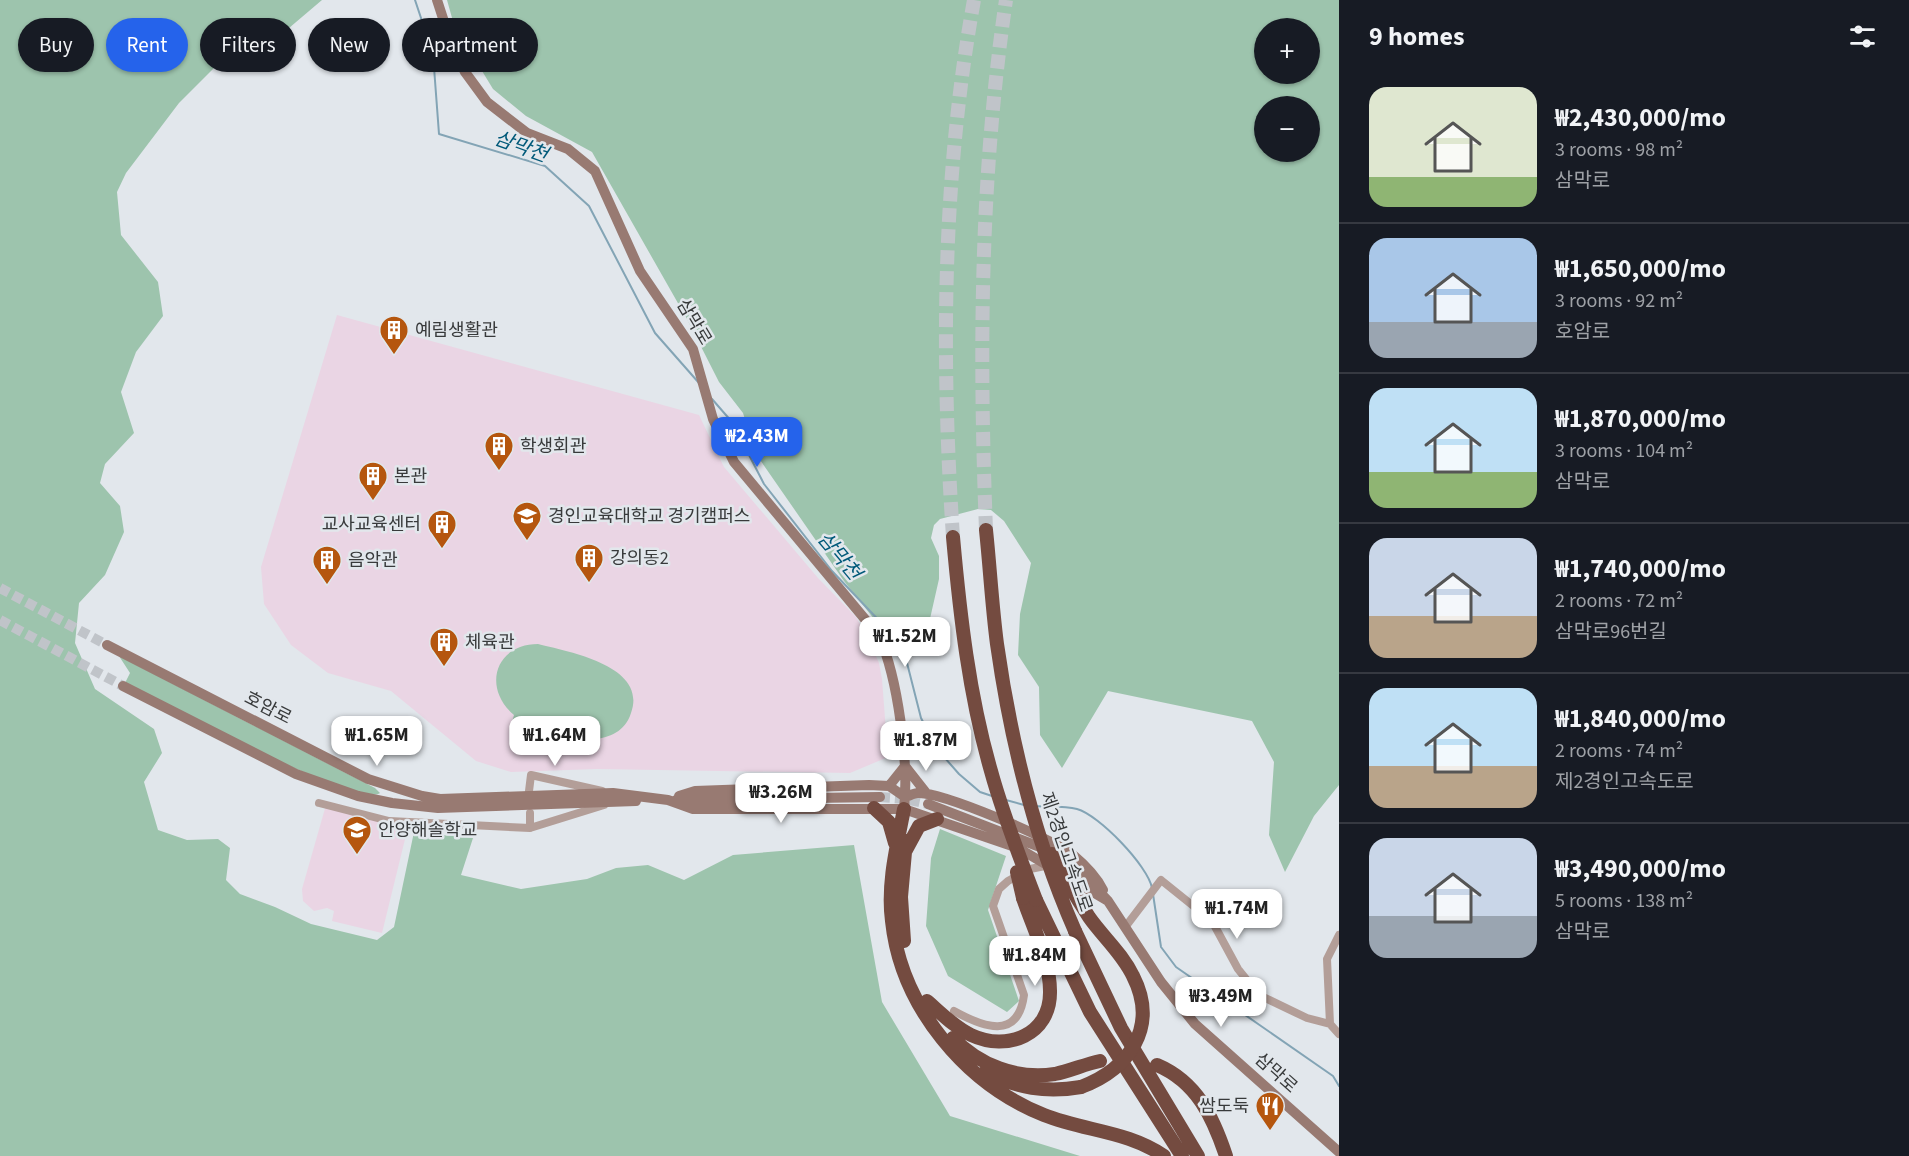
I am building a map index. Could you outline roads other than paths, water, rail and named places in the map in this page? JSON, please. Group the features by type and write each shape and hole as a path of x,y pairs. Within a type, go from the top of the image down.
{"highway":[{"name":"제2경인고속도로","path":"986,530 1001,673 1032,814 1075,931 1121,1028 1198,1156"},
{"path":"927,1001 962,1030 991,1042 1018,1040 1038,1027 1050,1001 1049,976 1030,899 988,759 972,687 953,537"},
{"path":"904,803 900,852 891,905 902,968 922,1009 971,1070 1024,1106 1064,1122 1132,1139 1164,1156"},
{"path":"879,804 900,852 903,935 913,972 938,1020 965,1050 997,1068 1021,1074 1052,1075 1100,1061"},
{"path":"900,852 930,806"},
{"path":"950,1046 981,1070 1018,1085 1056,1092 1081,1087 1108,1075 1131,1052 1141,1025 1140,996 1129,968 1083,906 1032,814"},
{"path":"1030,899 1090,1012 1182,1156"},
{"path":"1157,1065 1177,1076 1195,1091 1210,1114 1226,1156"}],"main road":[{"name":"삼막로","path":"437,0 451,44 465,72 487,102 527,133 568,149 584,159 595,171 640,271 693,349 704,379 708,403 734,462 879,636 891,672 905,766 904,803"},
{"name":"호암로","path":"107,645 368,779 398,789 440,798 613,797 668,800 706,791 888,786"},
{"name":"호암로","path":"123,686 296,774 358,796 392,803 438,808 613,797"},
{"path":"879,804 889,795 888,786 905,766 930,806"},
{"path":"888,786 904,803"},
{"name":"호암로","path":"668,800 693,810 904,803"},
{"name":"삼막로","path":"904,803 930,806 1040,847 1067,863 1108,901 1161,982 1195,1024 1339,1152"},
{"name":"삼막로","path":"904,803 930,806 1018,848 1058,869 1108,901"}],"street":[{"path":"530,791 531,775 613,797"},
{"path":"319,803 389,821 530,828 613,797"},
{"path":"530,813 530,828"},
{"path":"954,1011 978,1024 991,1027 1002,1026 1017,1017 1022,1009 1024,995 993,906 999,889 1030,868 1038,865 1058,869"},
{"path":"1126,926 1161,880 1174,888 1212,921 1238,969 1259,996 1307,1018 1330,1024 1339,1034"},
{"path":"1330,1024 1327,959 1339,935"}],"waterway":[{"name":"삼막천","path":"415,0 433,54 439,134 545,166 589,206 655,333 699,383"},
{"name":"삼막천","path":"712,399 732,422 764,484 832,571 888,630 906,659 921,718 937,749 959,774 980,792 992,796"},
{"name":"삼막천","path":"1006,800 1024,805"},
{"name":"삼막천","path":"1035,806 1077,809 1086,813 1109,831 1132,855 1142,867 1152,888"},
{"name":"삼막천","path":"1153,894 1161,947 1176,967 1333,1076 1339,1086"}],"tunnel":[{"path":"953,537 947,403 947,268 956,133 963,66 974,0"},
{"path":"986,530 982,330 986,198 997,66 1006,0"},
{"path":"0,588 107,645"},
{"path":"0,620 123,686"},
{"path":"880,797 928,804"}],"place":[{"name":"예림생활관","path":"394,356"},
{"name":"학생회관","path":"499,472"},
{"name":"본관","path":"373,502"},
{"name":"경인교육대학교 경기캠퍼스","path":"527,542"},
{"name":"교사교육센터","path":"442,550"},
{"name":"강의동2","path":"589,584"},
{"name":"음악관","path":"327,586"},
{"name":"체육관","path":"444,668"},
{"name":"안양해솔학교","path":"357,856"},
{"name":"쌈도둑","path":"1270,1132"}]}
